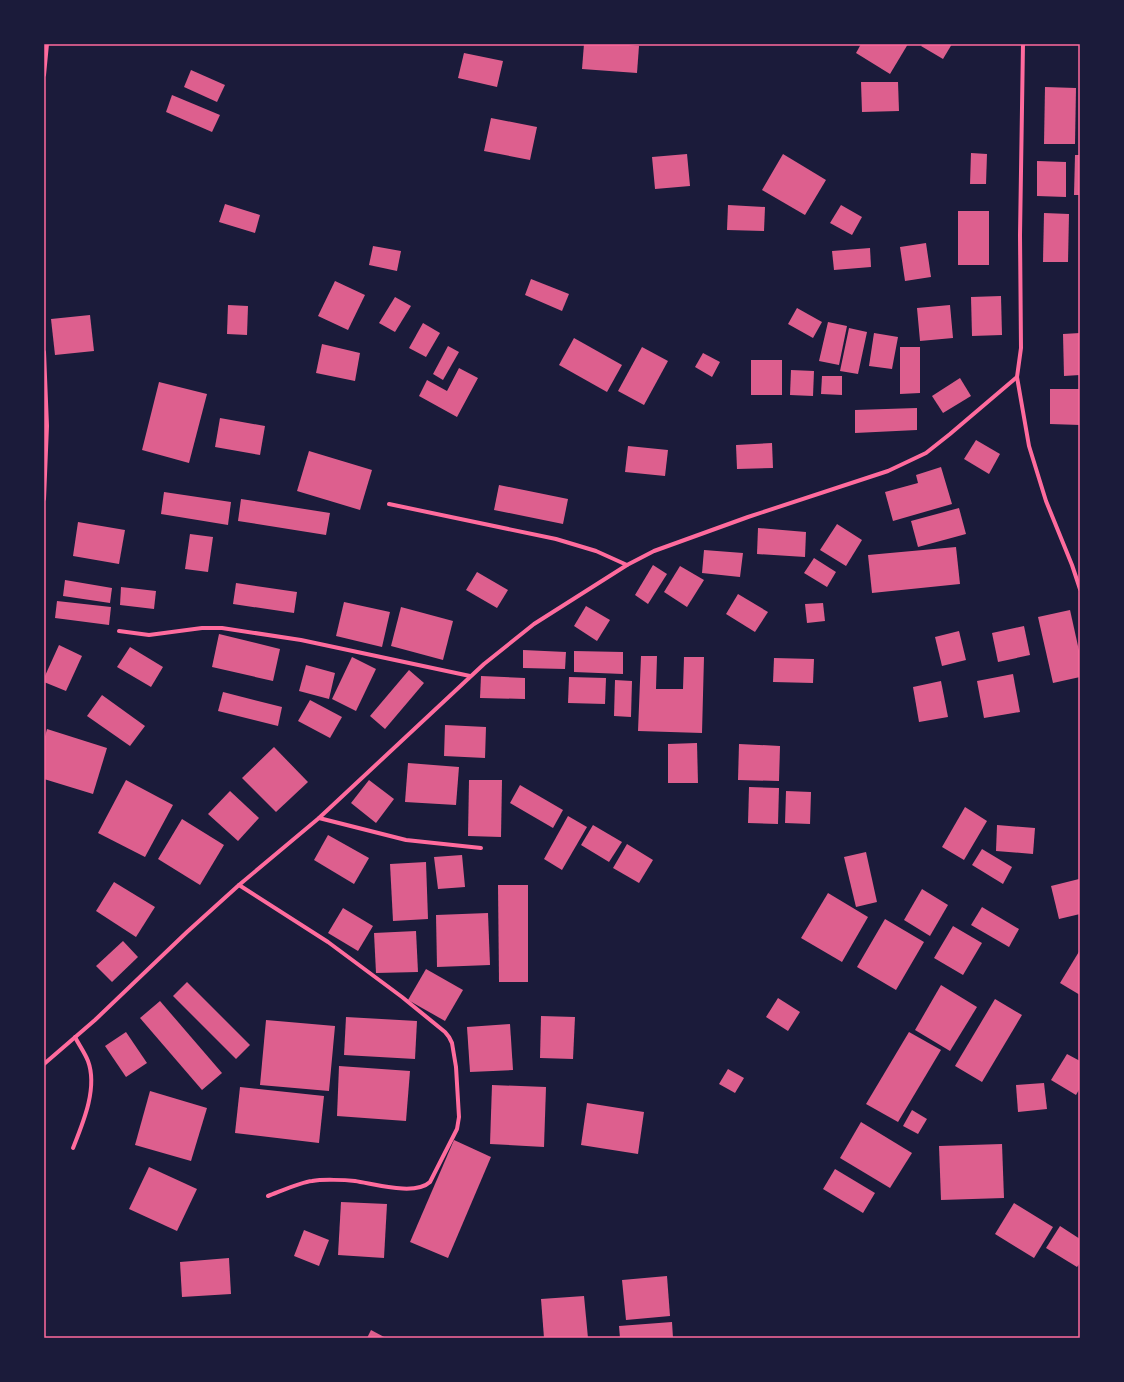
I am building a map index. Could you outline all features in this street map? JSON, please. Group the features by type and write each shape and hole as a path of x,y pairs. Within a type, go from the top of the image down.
{"street":[{"path":"44,74 47,44"},
{"path":"1023,44 1020,235 1021,348 1017,377 1029,446 1046,501 1080,589"},
{"path":"44,352 47,426 44,499"},
{"path":"44,1064 239,885 318,818 470,676 534,624 627,565 654,551 748,517 888,471 926,453 1017,377"},
{"path":"389,504 556,539 596,551 627,565"},
{"path":"119,631 149,635 202,628 222,628 301,640 470,676"},
{"path":"318,818 406,840 481,848"},
{"path":"239,885 328,942 402,997 445,1032 452,1043 456,1067 459,1117 457,1129 430,1182 425,1186 417,1188 382,1187 354,1181 311,1181 268,1196"},
{"path":"73,1148 90,1099 91,1077 88,1062 75,1037"}],"building":[{"path":"584,44 618,44 639,46 637,73 582,69"},
{"path":"861,44 908,44 890,74 856,53"},
{"path":"923,44 952,44 943,59 921,46"},
{"path":"464,53 503,61 497,87 458,78"},
{"path":"191,70 225,85 217,102 184,87"},
{"path":"861,82 898,82 899,111 862,112"},
{"path":"1045,87 1076,88 1075,144 1044,144"},
{"path":"172,95 220,115 212,132 166,112"},
{"path":"491,118 537,127 530,160 484,151"},
{"path":"971,153 987,154 986,184 970,184"},
{"path":"687,154 690,186 655,189 652,157"},
{"path":"783,154 826,180 805,215 762,190"},
{"path":"1075,155 1080,155 1080,195 1074,195"},
{"path":"1037,161 1066,162 1066,197 1037,196"},
{"path":"225,204 260,215 255,233 219,222"},
{"path":"728,205 765,207 764,231 727,230"},
{"path":"841,205 862,217 852,235 830,223"},
{"path":"958,211 989,211 989,265 958,265"},
{"path":"1044,213 1069,214 1068,262 1043,262"},
{"path":"926,243 931,277 905,281 900,247"},
{"path":"373,246 401,251 397,271 369,265"},
{"path":"870,248 871,267 834,270 832,251"},
{"path":"531,279 569,294 562,311 525,295"},
{"path":"335,281 365,295 348,330 318,316"},
{"path":"1001,296 1002,335 972,336 971,297"},
{"path":"395,297 411,306 395,332 379,323"},
{"path":"228,305 248,306 247,335 227,334"},
{"path":"950,305 953,338 920,341 917,308"},
{"path":"797,308 822,322 813,338 788,324"},
{"path":"90,315 94,351 55,355 51,319"},
{"path":"828,322 847,326 839,365 819,361"},
{"path":"423,323 440,333 426,357 409,348"},
{"path":"849,328 867,332 858,374 840,371"},
{"path":"874,333 898,337 892,369 869,366"},
{"path":"1080,333 1080,375 1064,376 1063,334"},
{"path":"574,338 622,365 607,392 559,365"},
{"path":"322,344 360,353 355,381 316,373"},
{"path":"448,346 459,352 443,380 433,374"},
{"path":"642,347 668,361 644,405 618,391"},
{"path":"900,347 920,347 920,393 900,394"},
{"path":"703,353 720,362 712,377 695,367"},
{"path":"751,360 782,360 782,395 751,395"},
{"path":"459,368 478,378 457,417 419,396 427,380 447,391"},
{"path":"791,370 814,371 813,396 790,395"},
{"path":"822,376 842,376 842,395 821,394"},
{"path":"960,378 971,396 943,413 932,396"},
{"path":"159,382 207,394 189,463 142,450"},
{"path":"1050,389 1080,389 1080,425 1050,424"},
{"path":"917,408 917,430 855,433 855,410"},
{"path":"220,418 265,426 260,455 215,447"},
{"path":"976,440 1000,454 989,474 964,459"},
{"path":"772,443 773,468 737,469 736,445"},
{"path":"628,446 668,450 665,476 625,472"},
{"path":"309,451 372,470 360,510 297,491"},
{"path":"941,467 952,504 893,521 885,492 918,483 916,475"},
{"path":"499,485 568,499 563,524 494,510"},
{"path":"164,492 231,502 228,525 161,514"},
{"path":"241,499 330,513 326,535 238,521"},
{"path":"959,508 966,534 918,547 911,521"},
{"path":"78,522 125,530 119,564 73,556"},
{"path":"837,524 862,540 846,566 820,550"},
{"path":"758,528 806,532 805,557 757,554"},
{"path":"190,534 213,537 208,572 185,569"},
{"path":"956,547 960,584 872,593 868,555"},
{"path":"704,550 743,553 740,577 702,573"},
{"path":"814,558 836,572 827,587 804,573"},
{"path":"653,565 667,574 648,604 635,595"},
{"path":"680,566 704,580 687,607 664,592"},
{"path":"477,572 508,590 497,608 466,590"},
{"path":"65,580 112,588 110,603 63,596"},
{"path":"236,583 297,592 294,613 233,604"},
{"path":"121,587 156,591 154,609 120,605"},
{"path":"738,594 768,612 755,632 726,614"},
{"path":"57,601 111,607 109,625 55,618"},
{"path":"344,602 390,612 382,647 336,636"},
{"path":"823,603 825,621 807,623 805,604"},
{"path":"586,606 610,620 597,641 574,626"},
{"path":"401,607 453,621 443,660 391,646"},
{"path":"1070,610 1080,655 1080,677 1053,683 1038,617"},
{"path":"1024,626 1030,655 998,662 992,633"},
{"path":"959,631 966,660 942,666 935,637"},
{"path":"219,634 280,649 273,681 212,667"},
{"path":"59,645 82,656 66,691 44,682 44,678"},
{"path":"130,647 163,667 151,687 117,667"},
{"path":"523,650 566,652 565,669 523,668"},
{"path":"574,651 623,652 623,674 574,672"},
{"path":"641,656 657,656 656,689 683,689 684,657 704,657 702,733 638,731"},
{"path":"352,657 376,669 356,711 332,699"},
{"path":"774,658 814,659 813,683 773,682"},
{"path":"306,665 335,673 329,699 299,691"},
{"path":"409,670 424,683 385,729 370,716"},
{"path":"1013,674 1020,712 984,718 977,681"},
{"path":"481,676 525,678 525,699 480,698"},
{"path":"569,677 606,678 605,704 568,703"},
{"path":"615,680 632,681 631,717 614,716"},
{"path":"941,681 948,717 919,722 913,687"},
{"path":"223,692 282,707 278,726 218,711"},
{"path":"102,695 145,726 130,746 87,716"},
{"path":"310,700 342,717 330,738 298,721"},
{"path":"445,725 486,727 485,758 444,756"},
{"path":"47,729 107,748 93,794 44,779 44,740"},
{"path":"697,743 698,783 668,783 668,744"},
{"path":"739,744 780,746 779,781 738,780"},
{"path":"274,747 308,782 276,812 242,778"},
{"path":"408,763 459,767 456,805 405,802"},
{"path":"126,780 173,805 145,857 98,833"},
{"path":"369,780 394,799 376,823 351,803"},
{"path":"469,780 502,780 501,837 468,836"},
{"path":"520,785 563,810 553,828 510,803"},
{"path":"749,787 779,788 778,824 748,823"},
{"path":"230,791 259,818 238,841 208,814"},
{"path":"786,791 811,792 810,824 785,823"},
{"path":"965,807 987,821 964,860 942,847"},
{"path":"568,816 587,827 562,870 544,859"},
{"path":"182,819 224,845 200,885 158,859"},
{"path":"593,825 622,842 609,862 581,845"},
{"path":"997,825 1035,828 1033,854 996,851"},
{"path":"328,835 369,858 354,884 314,860"},
{"path":"627,844 653,860 639,883 613,868"},
{"path":"982,849 1012,867 1003,884 972,865"},
{"path":"866,852 877,902 856,907 844,857"},
{"path":"462,855 465,887 438,889 434,857"},
{"path":"426,862 428,919 393,921 390,864"},
{"path":"1079,879 1080,914 1059,919 1051,886"},
{"path":"114,882 155,907 136,937 96,911"},
{"path":"498,885 528,885 528,982 499,982"},
{"path":"922,889 948,905 930,936 904,920"},
{"path":"828,893 868,917 842,962 801,938"},
{"path":"982,907 1019,929 1009,947 971,925"},
{"path":"343,908 373,926 358,951 328,933"},
{"path":"488,913 490,965 437,967 436,915"},
{"path":"885,919 924,942 896,990 857,967"},
{"path":"953,926 982,943 963,975 934,958"},
{"path":"416,931 418,972 376,973 374,933"},
{"path":"123,941 138,957 112,982 96,966"},
{"path":"1080,950 1080,995 1060,983"},
{"path":"426,969 463,990 445,1021 408,1000"},
{"path":"187,982 250,1045 236,1059 173,996"},
{"path":"941,985 977,1007 950,1051 915,1030"},
{"path":"778,998 800,1012 788,1031 766,1017"},
{"path":"995,999 1022,1015 982,1082 955,1066"},
{"path":"160,1001 222,1073 202,1090 140,1018"},
{"path":"541,1016 575,1017 573,1059 540,1058"},
{"path":"346,1017 417,1021 415,1059 344,1055"},
{"path":"266,1020 335,1026 329,1091 260,1085"},
{"path":"510,1024 513,1070 470,1072 467,1027"},
{"path":"126,1032 147,1063 126,1077 105,1046"},
{"path":"909,1032 941,1050 898,1122 866,1104"},
{"path":"1067,1054 1080,1061 1080,1088 1076,1095 1051,1080"},
{"path":"339,1066 410,1071 406,1121 337,1116"},
{"path":"728,1069 744,1078 735,1093 719,1084"},
{"path":"1044,1083 1047,1109 1018,1112 1016,1085"},
{"path":"492,1085 546,1087 544,1147 490,1144"},
{"path":"240,1087 324,1096 319,1143 235,1133"},
{"path":"150,1091 207,1108 191,1161 135,1145"},
{"path":"587,1103 644,1112 638,1154 581,1145"},
{"path":"912,1110 927,1119 918,1134 903,1126"},
{"path":"861,1122 912,1153 890,1188 840,1158"},
{"path":"454,1140 491,1157 448,1258 410,1242"},
{"path":"1002,1144 1004,1198 941,1200 939,1146"},
{"path":"149,1167 197,1189 177,1231 129,1209"},
{"path":"835,1169 875,1193 863,1213 823,1189"},
{"path":"341,1202 387,1204 384,1258 338,1255"},
{"path":"1014,1203 1053,1227 1034,1258 995,1234"},
{"path":"1060,1226 1080,1239 1080,1263 1077,1267 1046,1248"},
{"path":"304,1230 329,1240 319,1266 294,1256"},
{"path":"229,1258 231,1294 182,1297 180,1262"},
{"path":"667,1276 670,1316 626,1320 622,1280"},
{"path":"584,1296 588,1338 544,1338 541,1299"},
{"path":"672,1322 673,1338 620,1338 619,1326"},
{"path":"371,1330 386,1338 367,1338"}]}
